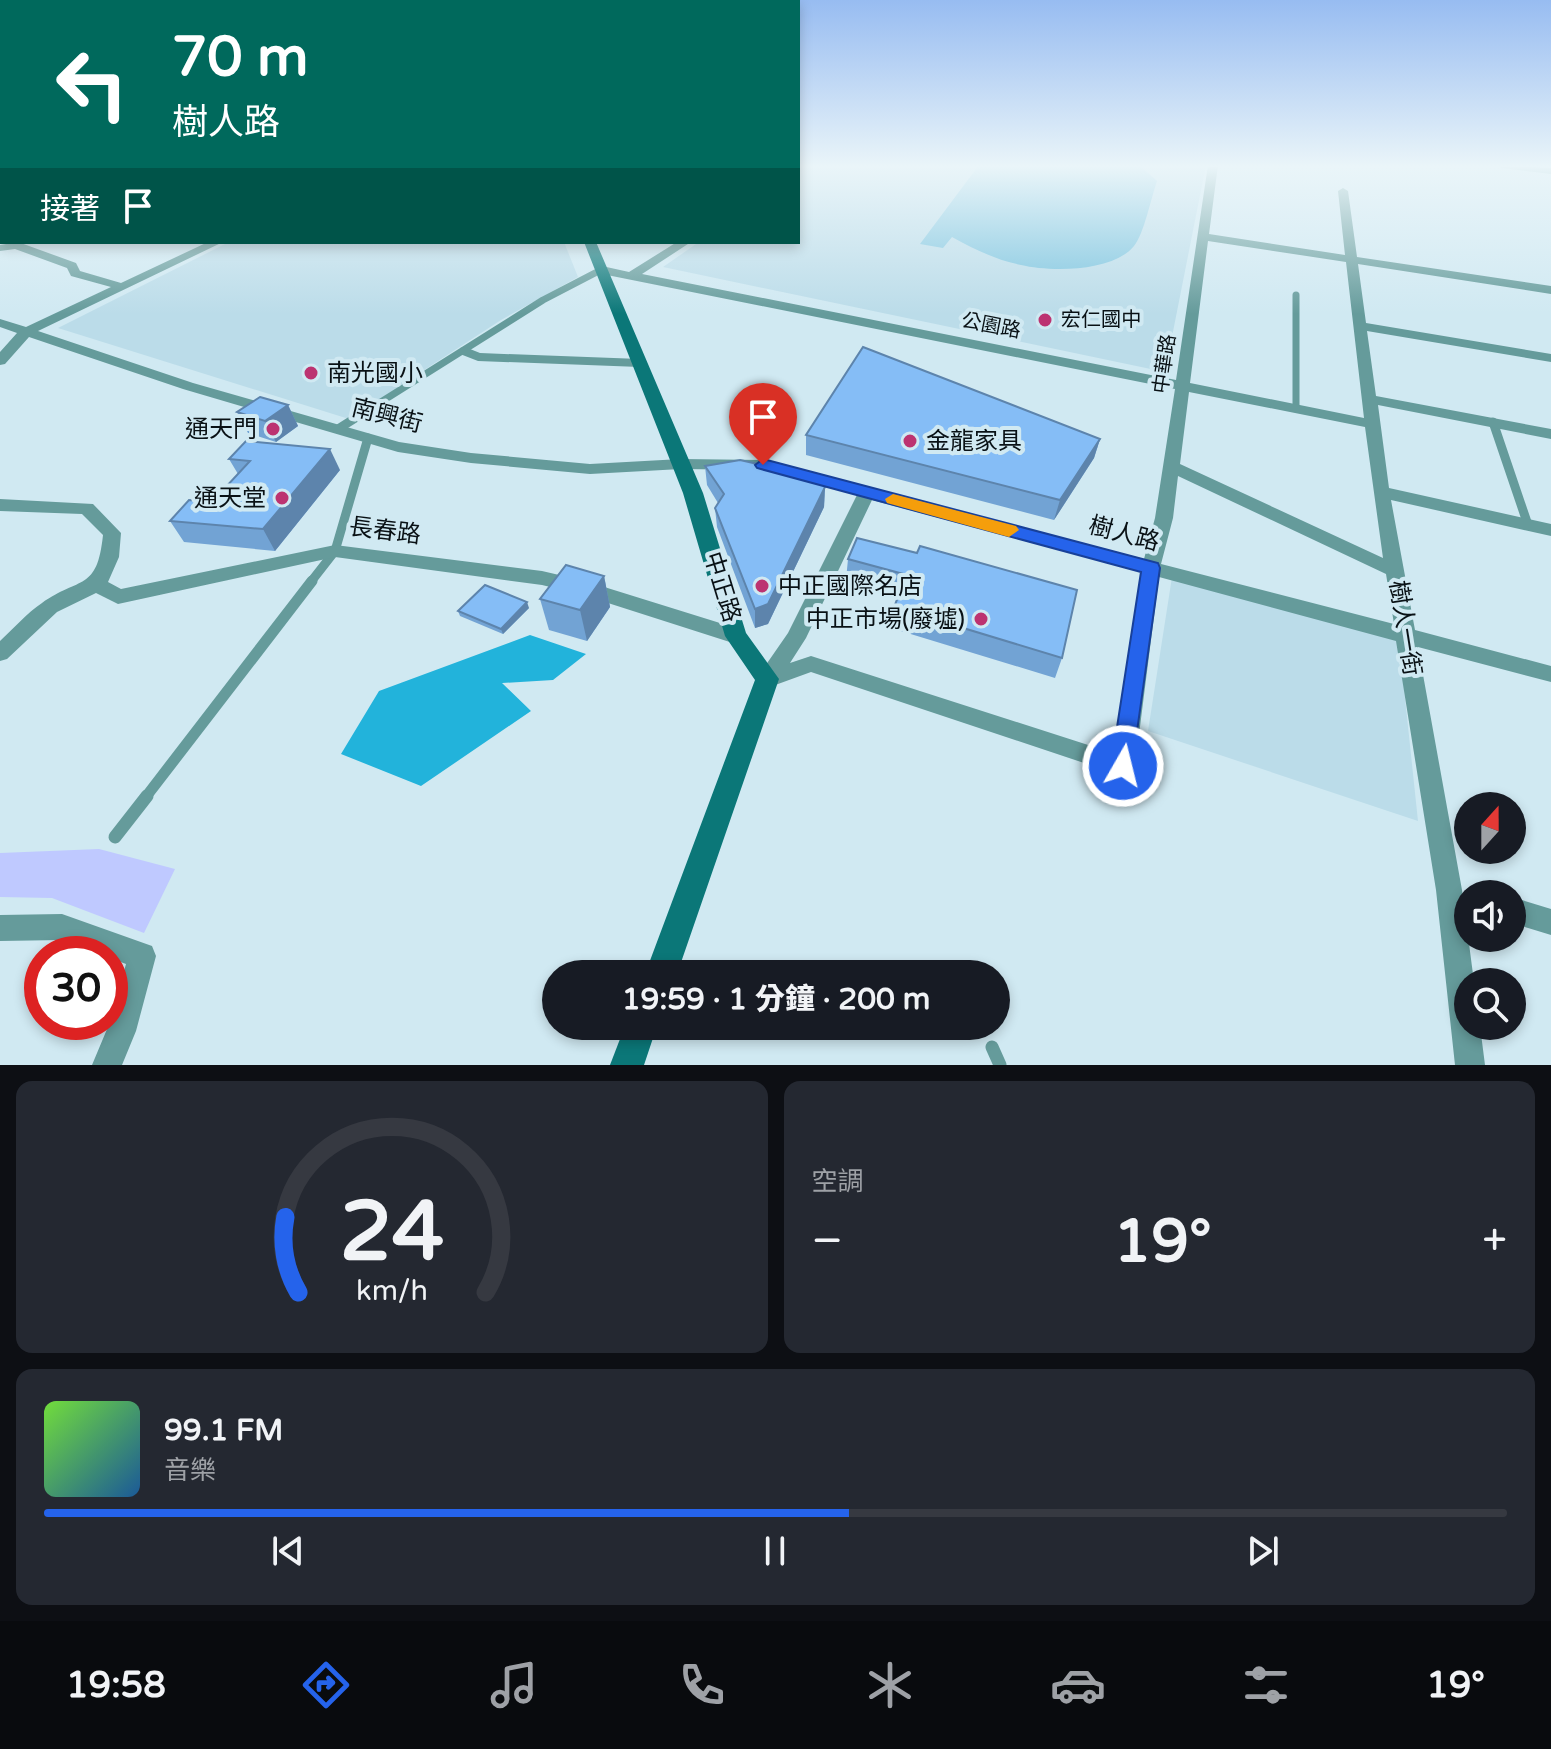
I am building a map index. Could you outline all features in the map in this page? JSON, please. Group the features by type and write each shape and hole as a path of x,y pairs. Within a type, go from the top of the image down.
{"main road":[{"name":"中正路","path":"591,244 693,493 736,636 767,679"},
{"path":"666,960 767,679"},
{"path":"627,1065 636,1040"}],"street":[{"name":"中華路","path":"767,679 811,664 1123,766 1151,568 1164,518 1207,215"},
{"name":"樹人一街","path":"1346,215 1381,492 1405,635 1456,880"},
{"path":"1205,237 1551,290"},
{"path":"0,361 26,332 213,244"},
{"path":"632,275 682,244"},
{"path":"0,248 16,245 72,266 75,273 123,287"},
{"name":"公園路","path":"602,270 1372,424"},
{"name":"南興街","path":"0,323 188,386 398,447 471,458 590,469 681,464"},
{"path":"1360,326 1551,358"},
{"path":"465,351 478,357 640,363"},
{"path":"1370,399 1551,434"},
{"name":"樹人路","path":"681,464 763,465 1551,674"},
{"path":"1171,466 1395,571"},
{"path":"767,679 796,638 867,492"},
{"path":"1381,492 1551,530"},
{"path":"0,505 87,508 112,533 110,557 97,584 50,607 0,653"},
{"name":"長春路","path":"97,584 118,597 335,551 542,578 585,588 736,636"},
{"path":"1526,914 1551,922"},
{"path":"0,928 62,927 142,956 121,1031 107,1065"},
{"name":"樹人一街","path":"1463,952 1470,1065"}],"lane":[{"path":"338,429 543,300 602,270"},
{"path":"1296,295 1296,408"},
{"path":"1493,422 1528,525"},
{"path":"115,837 335,551 368,438"},
{"path":"992,1047 1000,1065"}],"shaded area":[{"name":"宏仁國中","path":"800,215 1196,215 1165,372 663,267 696,244 800,244"},
{"path":"942,215 1147,215 1138,240 1124,255 1081,268 1048,269 1021,265 985,254 952,237 943,248 920,244"},
{"name":"南光國小","path":"225,244 565,244 578,277 501,320 349,419 58,328"},
{"path":"1172,577 1399,641 1418,821 1148,731"},
{"path":"530,635 586,654 553,680 502,683 531,711 421,786 341,754 379,691"},
{"path":"99,849 175,869 144,933 52,898 0,897 0,853"}],"building":[{"path":"863,347 1100,439 1060,500 806,435"},
{"path":"260,397 288,405 265,421 237,412"},
{"path":"246,441 330,449 263,529 170,521 189,500 212,502 250,461 229,459"},
{"path":"740,460 816,477 825,487 768,604 755,609 715,508 724,494 705,466"},
{"path":"857,538 917,553 920,546 1077,590 1062,658 894,607 907,575 848,559"},
{"path":"566,565 604,576 580,610 540,599"},
{"path":"485,585 527,602 501,629 458,611"}],"slow traffic":[{"path":"893,499 1009,530"}],"place":[{"name":"宏仁國中","path":"1045,320"},
{"name":"南光國小","path":"311,373"},
{"name":"通天門","path":"273,429"},
{"name":"金龍家具","path":"910,441"},
{"name":"通天堂","path":"282,498"},
{"name":"中正國際名店","path":"762,586"},
{"name":"中正市場(廢墟)","path":"981,619"}],"route":[{"path":"763,465 1151,568 1123,766"}]}
